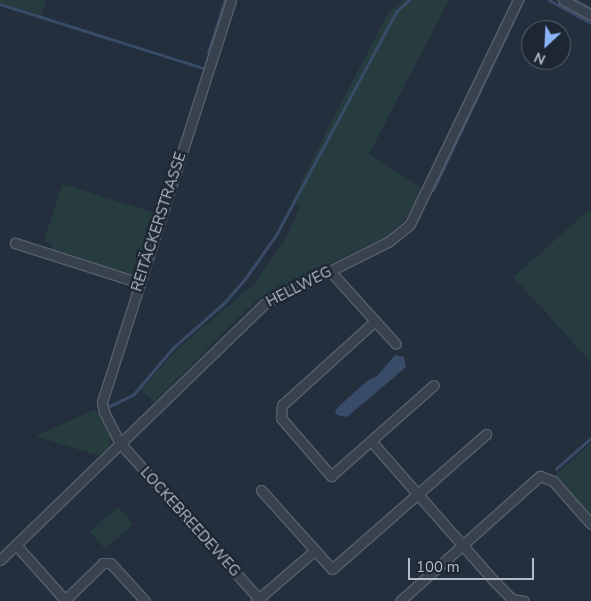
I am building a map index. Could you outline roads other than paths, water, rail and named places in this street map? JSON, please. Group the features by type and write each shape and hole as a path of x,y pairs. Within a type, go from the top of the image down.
{"street":[{"name":"REITÄCKERSTRASSE","path":"120,443 104,412 102,402 230,0"},
{"name":"HELLWEG","path":"0,560 264,304 388,242 410,224 518,0"},
{"path":"563,0 591,15"},
{"path":"16,243 140,283"},
{"path":"330,271 396,344"},
{"path":"375,321 282,405 281,418 331,476 434,385"},
{"path":"261,490 332,569 486,434"},
{"path":"371,441 512,599 524,601"},
{"name":"LOCKEBREEDEWEG","path":"120,443 259,600"},
{"path":"400,601 540,476 554,481 591,524"},
{"path":"16,545 65,600 103,563 110,564 115,568 145,601"},
{"path":"259,600 314,550"}],"water":[{"path":"395,355 404,357 406,367 347,417 337,415 335,412 338,407 367,381 377,376"}],"waterway":[{"path":"208,53 225,0"},
{"path":"110,406 133,395 173,348 224,303 245,279 276,235 396,12 409,0"},
{"path":"433,190 523,0"},
{"path":"549,0 591,23"},
{"path":"575,0 591,9"},
{"path":"0,4 203,68"},
{"path":"556,469 591,438"}]}
